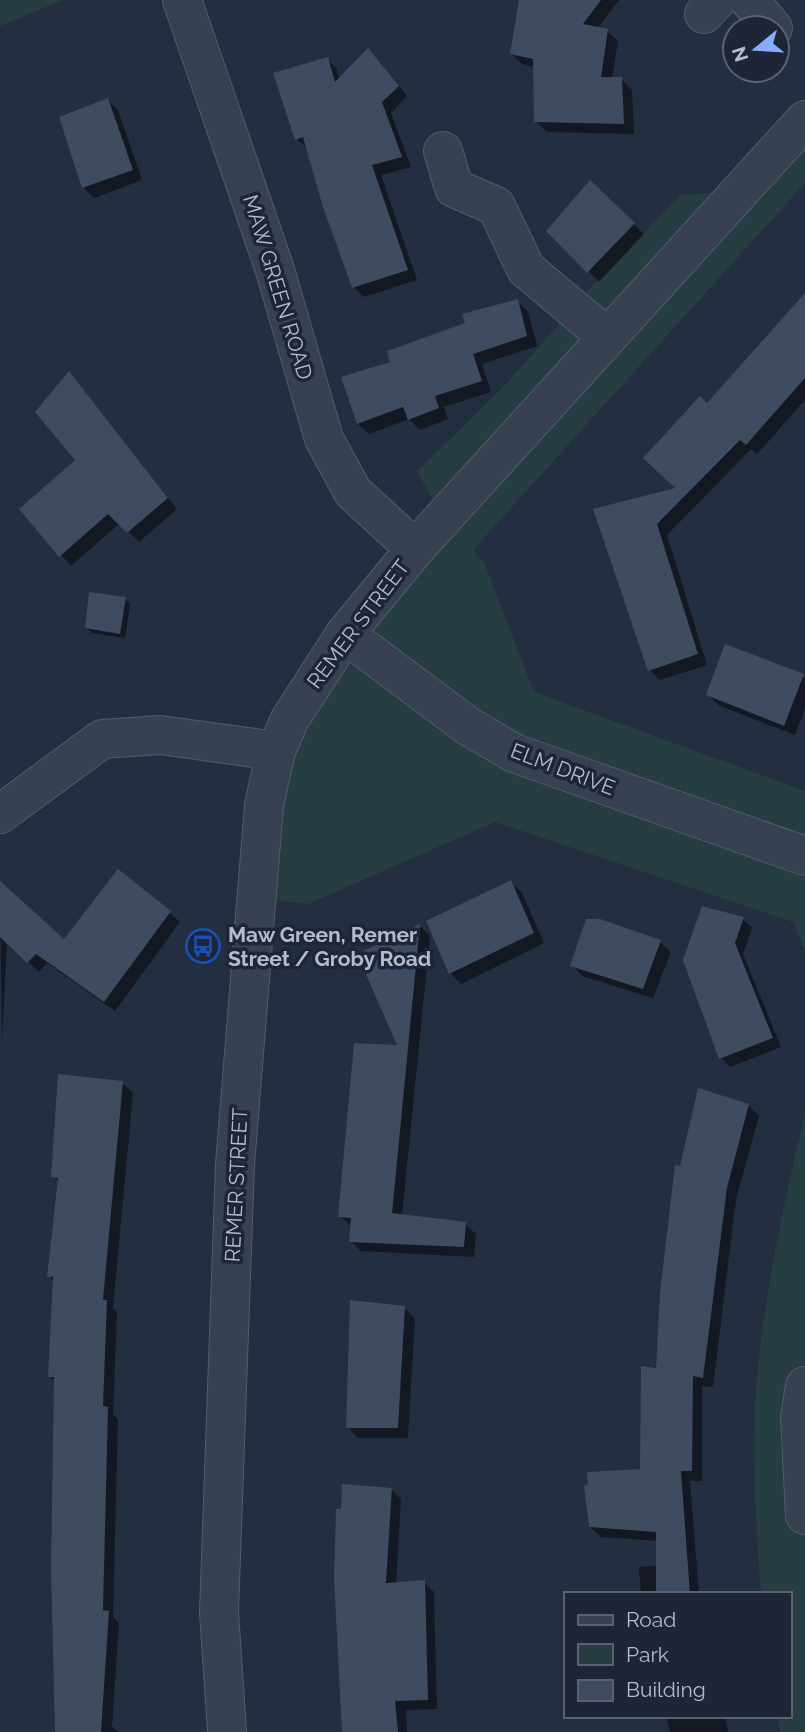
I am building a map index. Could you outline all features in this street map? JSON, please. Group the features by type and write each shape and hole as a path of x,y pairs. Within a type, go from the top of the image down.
{"street":[{"name":"MAW GREEN ROAD","path":"182,0 275,270 324,439 353,492 415,549"},
{"path":"749,0 762,14"},
{"name":"REMER STREET","path":"227,1732 219,1612 235,1166 264,805 276,751 290,719 345,634 415,549 805,120"},
{"path":"443,151 454,188 496,206 527,269 607,337"},
{"name":"ELM DRIVE","path":"345,634 468,726 514,753 805,856"},
{"path":"0,814 102,739 160,735 276,751"},
{"path":"805,1386 800,1417 805,1515"}],"green space":[{"path":"0,0 63,0 0,26"},
{"path":"805,120 805,183 473,550 484,562 534,692 805,791 805,951 793,922 495,822 308,904 257,898 276,751 444,518 417,472 509,381 595,283 680,195 742,190"},
{"path":"805,1115 805,1732 780,1732 778,1718 791,1718 791,1592 761,1592 755,1493 754,1442 759,1357 782,1217"}],"building":[{"path":"519,0 601,0 583,24 608,29 601,77 622,77 624,124 534,122 533,59 510,54"},
{"path":"368,48 399,86 382,102 402,157 372,165 408,270 352,288 323,207 303,137 295,140 273,73 328,57 335,82"},
{"path":"108,98 133,170 82,188 59,117"},
{"path":"590,180 635,223 587,273 546,231"},
{"path":"805,293 805,378 746,445 740,440 657,524 698,654 648,671 593,509 675,488 643,458 700,396 707,403"},
{"path":"518,299 527,336 473,354 482,381 435,396 439,408 408,420 403,407 357,424 341,377 390,362 387,351 465,323 462,314"},
{"path":"69,371 168,498 127,533 108,514 59,557 19,509 75,460 35,412"},
{"path":"89,592 126,597 120,634 85,628"},
{"path":"725,644 804,674 784,726 706,695"},
{"path":"118,869 171,911 104,1002 36,954 27,963 0,937 0,881 64,939"},
{"path":"511,880 534,933 449,974 426,921"},
{"path":"702,906 744,917 735,943 773,1038 719,1059 683,960"},
{"path":"586,919 600,919 661,940 643,989 570,966"},
{"path":"420,924 392,1213 466,1222 464,1247 349,1242 351,1218 338,1217 354,1043 397,1045 357,954"},
{"path":"58,1074 123,1081 103,1300 107,1300 103,1406 108,1407 103,1610 109,1611 101,1732 55,1732 51,1568 54,1377 48,1377 53,1277 47,1277 58,1178 51,1177"},
{"path":"698,1088 749,1104 727,1188 703,1378 693,1376 692,1471 681,1471 690,1592 656,1592 656,1532 589,1527 584,1486 588,1485 587,1472 640,1469 641,1366 656,1368 660,1293 675,1165 680,1166"},
{"path":"350,1300 405,1306 398,1428 346,1428"},
{"path":"342,1484 392,1488 386,1583 425,1580 428,1700 395,1701 398,1732 342,1732 334,1577 336,1509 341,1509"}],"place":[{"name":"Maw Green, Remer Street / Groby Road","path":"203,946"}]}
